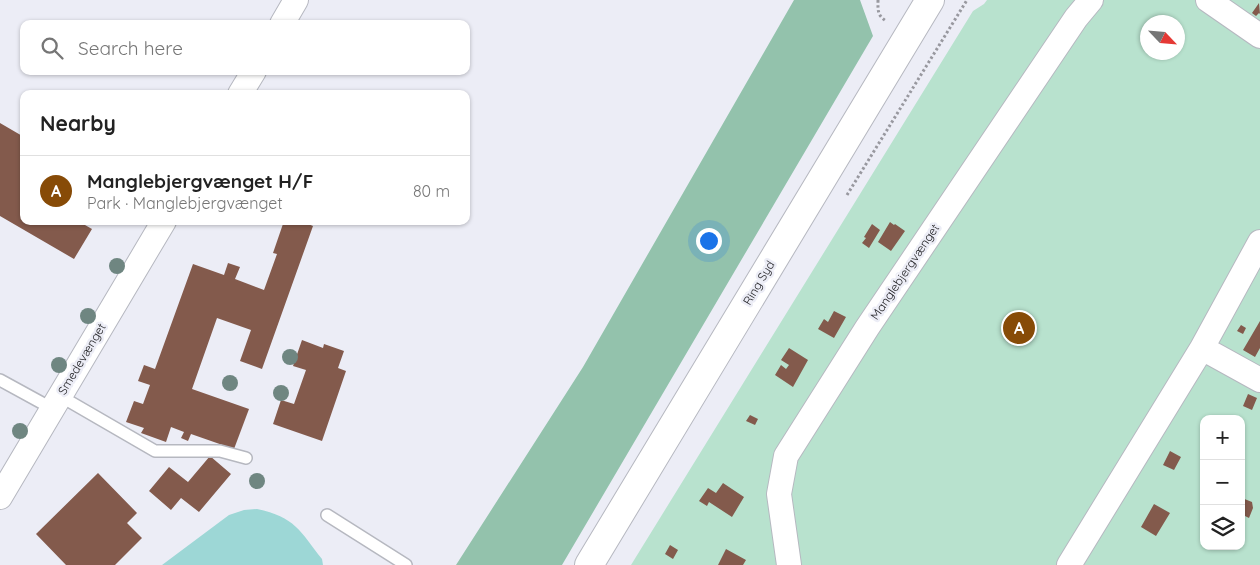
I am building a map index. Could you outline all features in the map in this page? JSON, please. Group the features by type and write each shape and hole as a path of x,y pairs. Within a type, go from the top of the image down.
{"main road":[{"name":"Ring Syd","path":"589,565 930,0"}],"street":[{"path":"284,20 296,0"},
{"name":"Manglebjergvænget","path":"789,565 779,494 786,456 867,328 1076,18 1091,0"},
{"path":"1208,0 1260,36"},
{"path":"242,90 252,75"},
{"name":"Smedevænget","path":"0,497 162,225"},
{"path":"1069,565 1202,348 1260,242"},
{"path":"1202,348 1260,380"}],"lane":[{"path":"0,380 56,402 155,451 220,452 246,458"},
{"path":"327,515 406,565"}],"shaded area":[{"path":"794,0 860,0 873,36 562,565 456,565 583,367"},
{"path":"987,0 1260,0 1260,565 631,565 973,11"},
{"path":"257,509 280,516 296,526 322,559 323,565 162,565 229,515 244,510"}],"building":[{"path":"1259,3 1260,14 1256,16 1252,13"},
{"path":"0,123 20,135 20,225 85,225 92,229 74,259 0,216"},
{"path":"890,222 905,231 891,251 878,242"},
{"path":"872,224 880,230 869,248 862,243"},
{"path":"283,225 313,226 262,369 240,361 251,330 217,318 192,389 249,409 234,449 191,434 188,441 181,438 184,432 171,427 166,442 141,433 144,428 126,422 134,401 143,404 150,385 138,381 144,365 155,369 193,264 224,275 228,263 240,267 235,279 264,290 277,254 273,253"},
{"path":"834,311 846,317 834,338 818,329 824,319 828,322"},
{"path":"1260,321 1260,348 1255,357 1243,350"},
{"path":"1241,325 1246,328 1243,334 1237,331"},
{"path":"302,340 323,348 324,344 344,351 338,368 346,371 322,441 273,424 281,400 294,404 306,370 293,366"},
{"path":"789,348 808,360 793,387 775,375 781,365 786,369 789,365 781,360"},
{"path":"1248,394 1257,398 1252,410 1243,406"},
{"path":"750,415 758,419 755,425 746,421"},
{"path":"1170,451 1181,457 1174,470 1163,465"},
{"path":"210,456 231,474 199,512 181,498 171,510 149,491 169,467 188,482"},
{"path":"98,473 137,513 127,523 142,538 115,565 66,565 36,534"},
{"path":"723,483 744,497 732,517 709,502 707,506 699,501 708,488 716,493"},
{"path":"1245,499 1252,502 1253,508 1249,518 1245,516"},
{"path":"1154,504 1170,513 1156,536 1141,527"},
{"path":"670,545 678,550 673,559 665,554"},
{"path":"726,549 746,560 743,565 718,565"}],"place":[{"name":"Manglebjergvænget H/F","path":"1019,328"}]}
